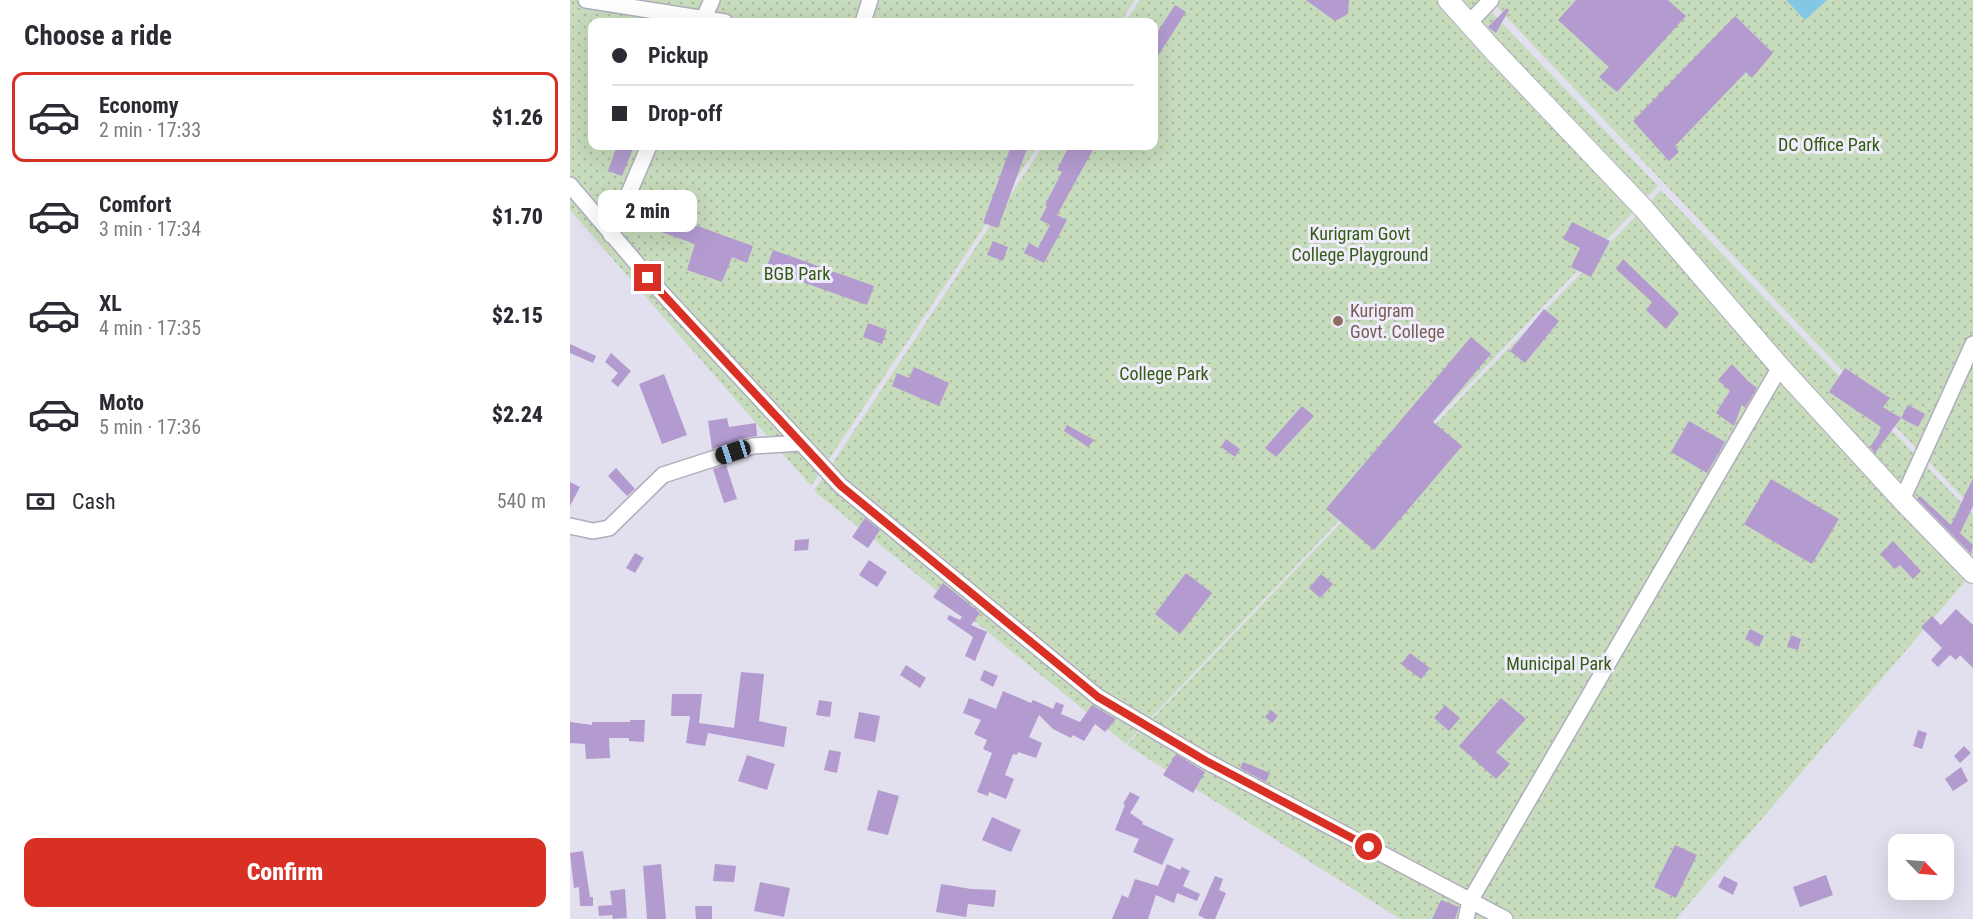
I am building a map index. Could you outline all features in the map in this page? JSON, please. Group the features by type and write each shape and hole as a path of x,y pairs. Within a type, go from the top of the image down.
{"main road":[{"path":"1448,0 1644,209 1780,367 1902,500 1973,573"}],"street":[{"path":"586,0 686,18"},
{"path":"704,18 712,0"},
{"path":"864,18 870,0"},
{"path":"1469,23 1491,0"},
{"path":"611,235 647,150"},
{"path":"570,186 661,292 841,486 1098,697 1206,761 1505,919"},
{"path":"1902,500 1973,344"},
{"path":"1466,919 1470,901 1780,367"},
{"path":"570,526 593,531 609,528 663,475 753,446 801,443"}],"green space":[{"name":"BGB Park","path":"570,0 1135,0 1123,18 588,18 588,150 1035,150 811,486 570,210"},
{"name":"College Park","path":"1140,0 1480,0 1658,186 1126,744 814,491 1040,150 1158,150 1158,18 1128,18"},
{"name":"DC Office Park","path":"1490,0 1973,0 1973,508"},
{"name":"Municipal Park","path":"1661,190 1973,515 1973,572 1676,919 1400,919 1127,745"}],"water":[{"path":"1786,0 1827,0 1805,20"}],"building":[{"path":"1306,0 1349,0 1348,14 1335,21"},
{"path":"1576,0 1668,0 1686,16 1617,92 1599,77 1609,67 1558,20"},
{"path":"1175,5 1186,12 1158,56 1158,31"},
{"path":"1507,8 1509,10 1496,33 1488,27"},
{"path":"1735,16 1773,53 1752,78 1746,72 1675,146 1679,152 1669,161 1633,121"},
{"path":"616,150 632,150 622,176 608,171"},
{"path":"1010,150 1027,150 998,228 983,223"},
{"path":"1067,150 1093,150 1057,215 1067,220 1044,263 1024,253 1029,243 1038,248 1050,225 1040,220 1062,172 1057,170"},
{"path":"653,210 753,246 747,263 732,257 722,282 687,270 695,244 647,227"},
{"path":"1572,222 1610,241 1591,277 1571,267 1580,248 1563,239"},
{"path":"993,241 1008,247 1003,261 987,255"},
{"path":"773,250 874,286 867,305 766,269"},
{"path":"1623,259 1679,313 1666,329 1646,310 1652,302 1616,269"},
{"path":"1544,309 1559,321 1525,363 1510,351"},
{"path":"868,323 887,330 882,344 863,337"},
{"path":"1471,337 1491,354 1433,422 1462,446 1374,550 1326,509"},
{"path":"570,344 596,356 593,363 570,353"},
{"path":"611,353 631,371 618,387 611,381 618,373 605,362"},
{"path":"1732,364 1757,388 1745,408 1742,404 1734,426 1716,413 1730,391 1718,380"},
{"path":"914,367 949,383 939,406 892,386 897,373 909,378"},
{"path":"1845,368 1890,398 1883,407 1901,418 1875,453 1870,447 1881,427 1829,392"},
{"path":"664,374 687,435 662,444 639,384"},
{"path":"1908,405 1925,414 1918,427 1901,418"},
{"path":"1302,406 1314,416 1276,457 1265,448"},
{"path":"727,418 729,427 756,423 757,436 738,439 738,441 712,449 708,421"},
{"path":"1689,421 1725,442 1707,473 1671,452"},
{"path":"1067,425 1094,440 1088,447 1064,431"},
{"path":"1226,439 1240,449 1235,457 1221,447"},
{"path":"726,465 737,499 724,503 713,469"},
{"path":"616,468 635,489 627,496 608,476"},
{"path":"1973,478 1973,506 1960,533 1973,545 1971,554 1917,499 1920,496 1951,525"},
{"path":"1771,479 1839,519 1812,564 1744,524"},
{"path":"570,482 580,487 570,506"},
{"path":"865,518 880,530 868,548 852,537"},
{"path":"809,539 808,550 794,551 795,540"},
{"path":"1893,541 1921,571 1913,579 1900,565 1895,569 1880,554"},
{"path":"635,553 644,558 635,573 626,568"},
{"path":"869,560 887,572 877,587 859,575"},
{"path":"1186,573 1212,593 1180,634 1155,614"},
{"path":"1321,574 1333,584 1320,598 1309,588"},
{"path":"943,583 980,613 971,625 987,632 975,661 965,656 973,637 947,619 949,615 960,620 962,617 933,597"},
{"path":"1956,609 1973,625 1973,668 1960,655 1956,660 1950,655 1938,667 1931,660 1942,648 1921,627 1932,616 1941,625"},
{"path":"1750,629 1764,636 1759,647 1745,639"},
{"path":"1791,635 1801,639 1798,650 1787,647"},
{"path":"1410,653 1430,668 1421,679 1401,664"},
{"path":"906,665 926,678 920,688 900,675"},
{"path":"984,670 998,676 993,687 980,680"},
{"path":"741,672 764,674 759,721 787,727 784,747 708,733 705,746 686,743 690,716 671,716 672,694 702,694 699,723 734,728"},
{"path":"1003,691 1031,703 1033,700 1053,709 1056,702 1064,705 1061,714 1080,722 1092,705 1116,719 1105,732 1095,724 1084,741 1073,735 1071,738 1053,729 1039,715 1029,737 1042,743 1036,758 1018,752 1017,755 1013,754 1005,775 1014,779 1006,799 989,792 988,796 977,792 992,753 983,749 987,740 974,734 981,720 963,713 969,698 996,709"},
{"path":"1501,698 1526,719 1496,752 1510,764 1496,779 1459,746"},
{"path":"819,700 832,702 830,717 816,715"},
{"path":"1445,705 1460,718 1449,731 1434,718"},
{"path":"1271,710 1278,716 1272,723 1265,717"},
{"path":"859,712 880,716 875,742 854,738"},
{"path":"630,720 645,720 644,742 629,741 629,738 609,738 610,758 586,759 585,744 570,743 570,722 592,725 592,722 630,722"},
{"path":"1918,730 1927,733 1922,749 1913,746"},
{"path":"1964,746 1971,753 1960,763 1954,756"},
{"path":"829,750 841,752 837,773 824,770"},
{"path":"1176,754 1205,772 1193,793 1163,775"},
{"path":"747,755 775,764 767,790 738,781"},
{"path":"1243,762 1270,773 1266,782 1240,768"},
{"path":"1961,767 1968,781 1953,791 1945,779"},
{"path":"878,790 899,796 888,835 867,830"},
{"path":"1130,792 1140,797 1130,813 1143,822 1142,824 1174,839 1162,865 1133,852 1139,839 1115,830 1125,805 1123,804"},
{"path":"992,817 1021,830 1011,852 982,840"},
{"path":"1675,845 1697,855 1676,898 1654,887"},
{"path":"583,851 593,906 580,906 579,887 574,888 570,853"},
{"path":"661,864 666,919 647,919 643,866"},
{"path":"715,864 736,866 734,882 713,881"},
{"path":"1167,864 1180,870 1182,867 1190,871 1183,886 1200,894 1197,901 1177,893 1174,903 1156,895 1148,919 1112,919 1122,895 1128,898 1135,879 1158,886"},
{"path":"1826,875 1833,895 1800,907 1793,887"},
{"path":"1215,876 1223,879 1219,890 1226,893 1215,919 1206,919 1198,915"},
{"path":"1724,876 1738,883 1733,895 1718,887"},
{"path":"760,882 790,888 784,917 754,911"},
{"path":"941,884 996,890 994,907 968,904 966,917 936,912"},
{"path":"625,889 627,918 613,919 612,915 599,916 598,906 612,905 610,891"},
{"path":"1441,900 1459,907 1455,919 1432,919"},
{"path":"695,906 712,906 712,919 696,919"}],"place":[{"name":"Kurigram Govt. College","path":"1338,321"}],"route":[{"path":"648,278 841,486 1098,697 1206,761 1369,847"}],"park label":[{"name":"Kurigram Govt College Playground","path":"1360,244"}]}
